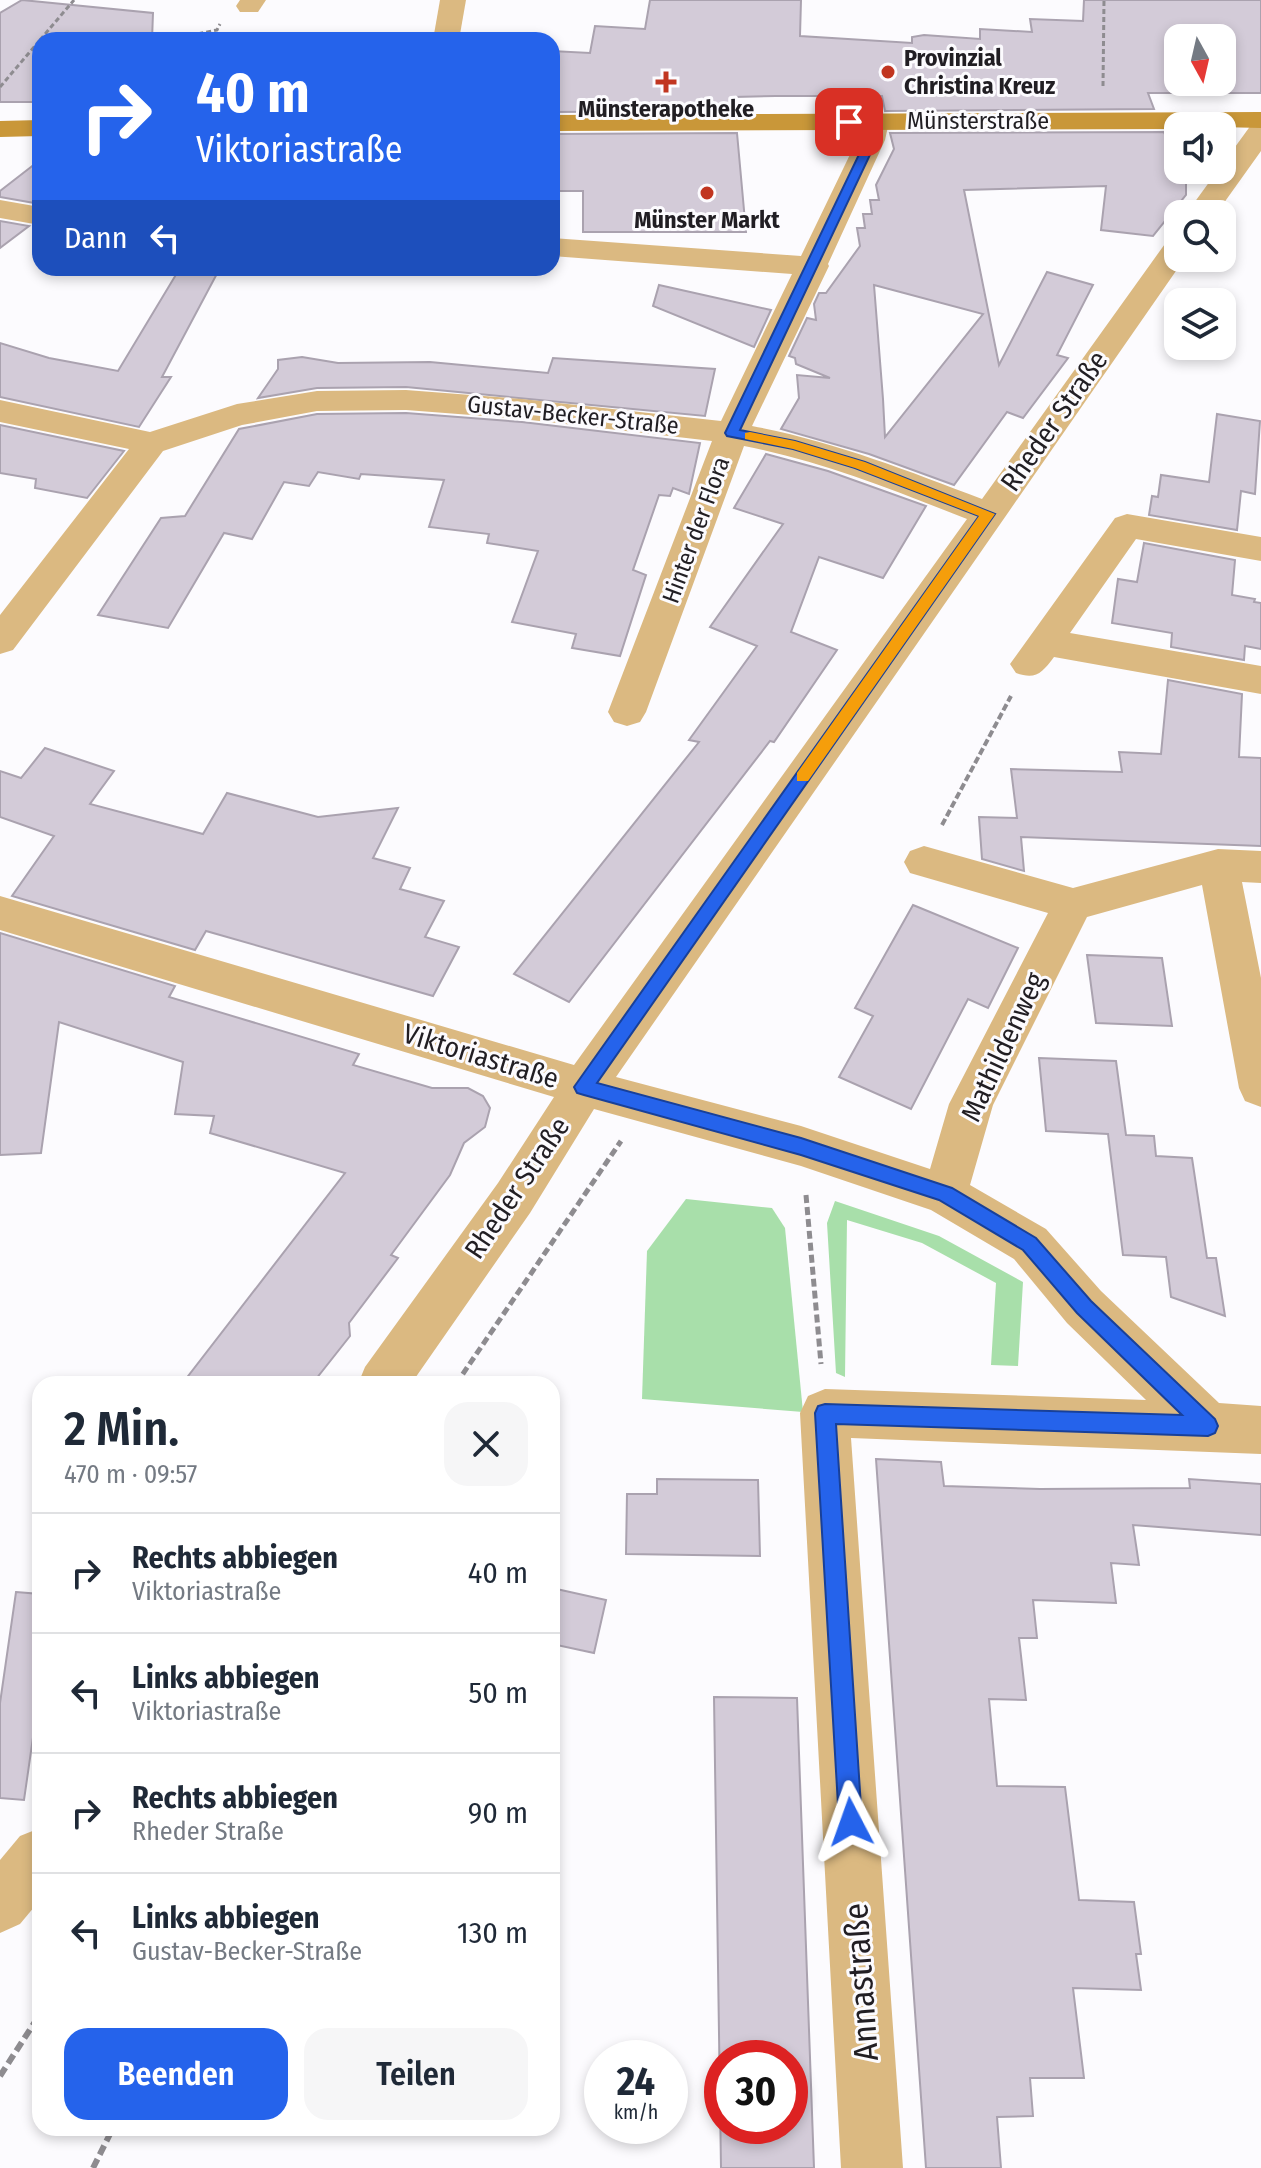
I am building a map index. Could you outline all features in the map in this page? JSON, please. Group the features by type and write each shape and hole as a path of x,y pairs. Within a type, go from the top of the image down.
{"main road":[{"name":"Münsterstraße","path":"560,123 1261,120"}],"street":[{"path":"447,32 453,0"},
{"name":"Hinter der Flora","path":"627,712 732,433 814,266 871,140 875,122"},
{"path":"1211,200 1261,131"},
{"path":"0,209 32,215"},
{"path":"560,248 814,266"},
{"name":"Rheder Straße","path":"388,1376 514,1198 584,1087 1164,267"},
{"name":"Gustav-Becker-Straße","path":"0,411 151,443 237,415 317,401 460,403 732,433 795,445 860,465 988,514"},
{"path":"0,641 151,443"},
{"path":"1261,549 1127,526 1037,653 1261,680"},
{"path":"924,862 1073,904 1218,865 1261,867"},
{"path":"1218,865 1261,1088"},
{"name":"Mathildenweg","path":"945,1194 971,1104 1073,904"},
{"name":"Viktoriastraße","path":"0,913 584,1087 801,1146 945,1194 1030,1244 1084,1307 1208,1426"},
{"path":"825,1413 1261,1430"},
{"name":"Annastraße","path":"825,1413 872,2168"},
{"path":"0,1904 32,1866"}],"path":[{"path":"47,32 74,0"},
{"path":"1104,0 1100,64 1104,90"},
{"path":"207,32 217,30 223,20"},
{"path":"0,87 32,49"},
{"path":"924,862 1037,653"},
{"path":"461,1376 646,1104"},
{"path":"801,1146 825,1413"},
{"path":"0,2076 32,2026"},
{"path":"93,2168 109,2136"}],"green space":[{"path":"686,1199 772,1208 785,1228 803,1412 642,1399 647,1251"},
{"path":"835,1201 939,1236 1023,1282 1018,1366 991,1365 996,1283 922,1243 847,1220 845,1377 836,1373 827,1223"}],"building":[{"path":"22,0 153,13 152,32 32,32 32,102 0,102 0,13"},
{"path":"650,0 801,0 800,36 912,43 912,37 924,35 980,39 980,29 1032,32 1030,19 1083,21 1084,0 1261,0 1261,93 1236,93 1236,24 1164,24 1164,93 1148,93 1154,109 885,111 882,96 776,96 734,97 736,111 560,112 560,51 590,53 595,26 645,29"},
{"path":"1164,132 1164,184 1186,184 1186,195 1182,200 1164,200 1164,222 1153,236 1101,230 1106,186 964,190 999,365 1047,272 1093,285 1057,355 1068,358 1023,418 1007,412 954,485 869,454 781,429 799,398 797,375 830,378 796,364 795,358 789,356 807,318 816,320 814,304 819,293 826,293 860,246 857,228 865,228 863,214 872,214 870,200 879,200 876,185 894,149 890,133","holes":["874,285 983,314 885,437"]},
{"path":"737,133 746,232 583,232 583,191 560,191 560,134"},
{"path":"32,166 32,203 0,197 0,191"},
{"path":"0,221 29,226 0,248"},
{"path":"175,276 216,276 162,377 171,377 139,427 0,397 0,343 49,358 118,371"},
{"path":"659,285 771,310 754,347 653,306"},
{"path":"302,357 338,363 430,362 548,373 553,358 715,369 705,416 406,387 317,388 258,398 278,369 278,360"},
{"path":"406,413 522,422 700,443 689,494 673,488 670,496 659,495 633,570 646,575 620,656 572,648 576,634 512,622 538,551 487,543 489,534 429,527 444,480 361,474 359,479 318,472 309,486 284,482 252,539 224,533 168,628 98,615 161,518 185,516 239,429 317,414"},
{"path":"1217,414 1260,421 1255,494 1241,491 1237,530 1149,515 1152,496 1158,497 1161,475 1209,482"},
{"path":"0,425 124,451 87,498 35,488 36,479 0,473"},
{"path":"766,454 828,471 926,506 883,578 819,557 791,632 837,650 774,742 770,741 569,1002 514,974 699,742 689,740 757,646 710,627 783,524 734,508"},
{"path":"1144,543 1235,560 1232,595 1261,603 1261,649 1245,646 1244,660 1171,647 1172,633 1112,623 1118,579 1137,582"},
{"path":"1168,680 1242,694 1239,757 1261,758 1261,846 1021,837 1024,871 982,859 979,817 1017,818 1011,769 1122,772 1119,752 1161,754"},
{"path":"45,748 114,771 90,804 203,834 227,793 318,817 398,808 373,858 410,868 400,889 444,901 425,937 459,947 433,996 206,931 195,950 12,896 54,836 0,817 0,771 21,778"},
{"path":"913,905 1018,948 988,1008 968,999 911,1109 839,1077 873,1016 855,1008"},
{"path":"0,933 175,986 169,997 359,1054 353,1065 432,1088 468,1088 483,1096 490,1108 485,1127 464,1143 450,1175 391,1255 398,1258 349,1323 350,1336 318,1376 188,1376 345,1173 210,1133 214,1116 175,1114 183,1062 59,1022 41,1153 0,1155"},
{"path":"1087,955 1162,958 1172,1026 1096,1023"},
{"path":"1039,1058 1116,1061 1126,1135 1154,1136 1156,1156 1192,1158 1207,1258 1216,1258 1225,1316 1171,1297 1166,1257 1123,1255 1108,1134 1046,1131"},
{"path":"876,1459 941,1462 944,1486 1190,1488 1189,1479 1261,1484 1261,1535 1133,1525 1139,1565 1111,1563 1116,1603 1033,1600 1037,1638 1019,1638 1026,1700 989,1699 997,1786 1065,1787 1079,1900 1134,1902 1141,1954 1136,1954 1141,1990 1073,1988 1084,2078 1030,2078 1033,2116 997,2117 1001,2168 926,2168"},
{"path":"657,1479 758,1480 760,1556 626,1554 627,1494 657,1494"},
{"path":"560,1590 606,1600 594,1653 560,1646"},
{"path":"16,1592 32,1593 32,1744 24,1800 0,1798 0,1703"},
{"path":"714,1697 797,1698 814,2168 721,2168 721,2144 808,2144 808,2040 719,2040"}],"slow traffic":[{"path":"750,436 795,445 860,465 988,514 803,777"}],"place":[{"name":"Provinzial Christina Kreuz","path":"888,72"},
{"name":"Münsterapotheke","path":"666,82"},
{"name":"Münster Markt","path":"707,193"}],"route":[{"path":"849,122 875,122 871,140 824,245 732,433 795,445 860,465 988,514 584,1087 801,1146 945,1194 1030,1244 1084,1307 1208,1426 825,1413 851,1822"}]}
